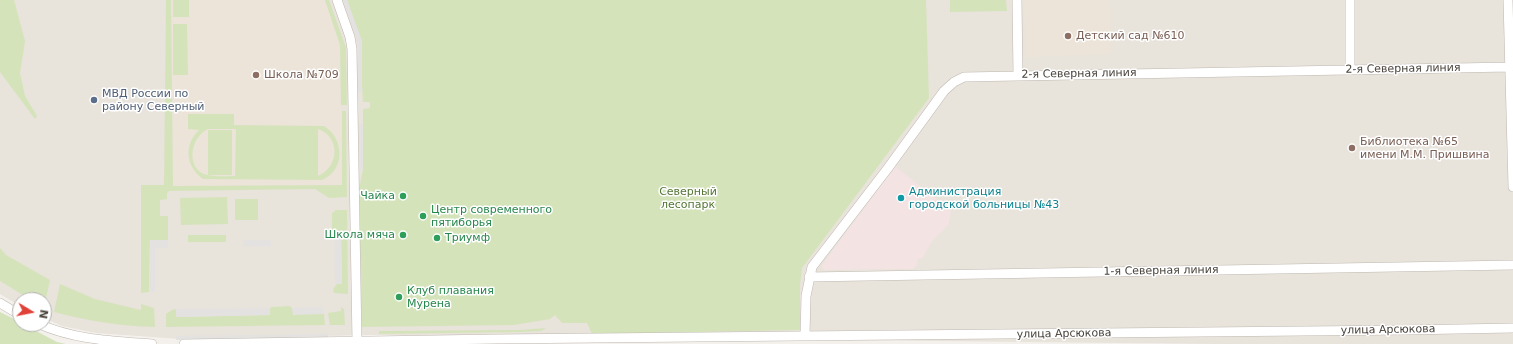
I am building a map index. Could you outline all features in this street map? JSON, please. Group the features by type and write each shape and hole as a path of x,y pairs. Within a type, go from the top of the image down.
{"street":[{"path":"337,0 350,37 352,48 356,342"},
{"path":"1017,0 1018,75"},
{"path":"1350,0 1350,70"},
{"path":"1508,0 1513,188"},
{"name":"2-я Северная линия","path":"805,336 806,296 812,267 888,168 944,90 954,82 964,77 1510,68"},
{"name":"1-я Северная линия","path":"809,277 1513,265"},
{"path":"0,302 12,310"},
{"name":"улица Арсюкова","path":"184,344 1513,328"},
{"path":"52,329 97,340 152,344"}],"shaded area":[{"path":"0,0 1513,0 1513,344 1216,344 368,335 180,339 96,333 62,326 52,322 52,292 12,292 12,301 0,294"},
{"name":"Школа №709","path":"171,0 325,0 340,44 342,185 173,186"},
{"path":"342,0 347,0 362,41 362,92 358,92 358,44"},
{"name":"Детский сад №610","path":"1024,0 1110,0 1111,54 1026,57"},
{"path":"359,124 363,124 363,169 359,169"},
{"path":"895,166 951,211 949,224 932,241 923,258 918,259 917,265 913,269 822,269 822,265"},
{"path":"334,232 341,232 342,284 335,284"},
{"path":"150,240 168,240 168,248 155,248 155,292 149,292"},
{"path":"244,240 271,240 271,247 243,246"},
{"path":"322,307 324,314 293,315 292,308"},
{"path":"270,308 270,315 176,317 176,309"},
{"path":"328,334 328,338 176,340 176,336"}],"green space":[{"path":"0,0 14,0 25,41 20,73 25,96 37,116 35,119 0,72"},
{"path":"166,0 171,0 173,186 342,185 342,111 346,111 347,197 329,198 315,189 169,191 167,193 167,199 160,200 160,216 168,216 168,240 150,240 149,292 141,293 141,185 164,185"},
{"path":"173,0 189,0 189,17 173,17"},
{"path":"325,0 329,0 346,48 347,105 341,105 340,45"},
{"name":"Северный лесопарк","path":"347,0 926,0 929,98 802,268 800,285 800,330 592,334 587,323 562,323 555,315 550,319 514,325 362,327 359,189 363,169 363,109 370,108 370,102 363,102 361,69 362,45"},
{"path":"950,0 1006,0 1007,11 950,12"},
{"path":"173,24 187,24 188,75 173,75"},
{"path":"188,114 234,114 234,125 324,126 331,131 336,138 340,154 335,169 330,175 322,180 203,179 193,168 189,155 191,142 199,130 188,129","holes":["208,129 236,129 235,176 207,175 200,172 196,167 192,154 194,146 197,139","318,129 331,138 334,145 333,159 330,166 325,172 318,176"]},
{"path":"208,130 232,130 232,175 208,175"},
{"path":"227,197 228,224 181,225 180,198"},
{"path":"235,199 258,199 258,220 235,220"},
{"path":"336,210 347,210 348,294 334,293 333,289 337,284 342,283 341,232 334,232 332,230 332,213"},
{"path":"188,235 226,235 226,242 188,242"},
{"path":"0,248 6,255 50,280 47,292 18,292 0,281"},
{"path":"60,284 95,299 141,310 141,304 154,308 155,327 129,326 79,318 54,312"},
{"path":"290,306 294,314 324,314 325,325 166,327 166,314 176,309 176,317 270,315 270,308 272,307"},
{"path":"341,307 344,309 345,325 330,325 328,313 341,311"},
{"path":"0,312 12,318 12,332 38,332 57,342 66,344 0,344"},
{"path":"546,328 541,331 519,332 379,334 379,331 520,330"}],"place":[{"name":"Детский сад №610","path":"1068,36"},
{"name":"Школа №709","path":"256,75"},
{"name":"МВД России по району Северный","path":"94,100"},
{"name":"Библиотека №65 имени М.М. Пришвина","path":"1352,148"},
{"name":"Чайка","path":"403,196"},
{"name":"Администрация городской больницы №43","path":"901,198"},
{"name":"Центр современного пятиборья","path":"423,216"},
{"name":"Школа мяча","path":"403,235"},
{"name":"Триумф","path":"437,238"},
{"name":"Клуб плавания Мурена","path":"399,297"}]}
